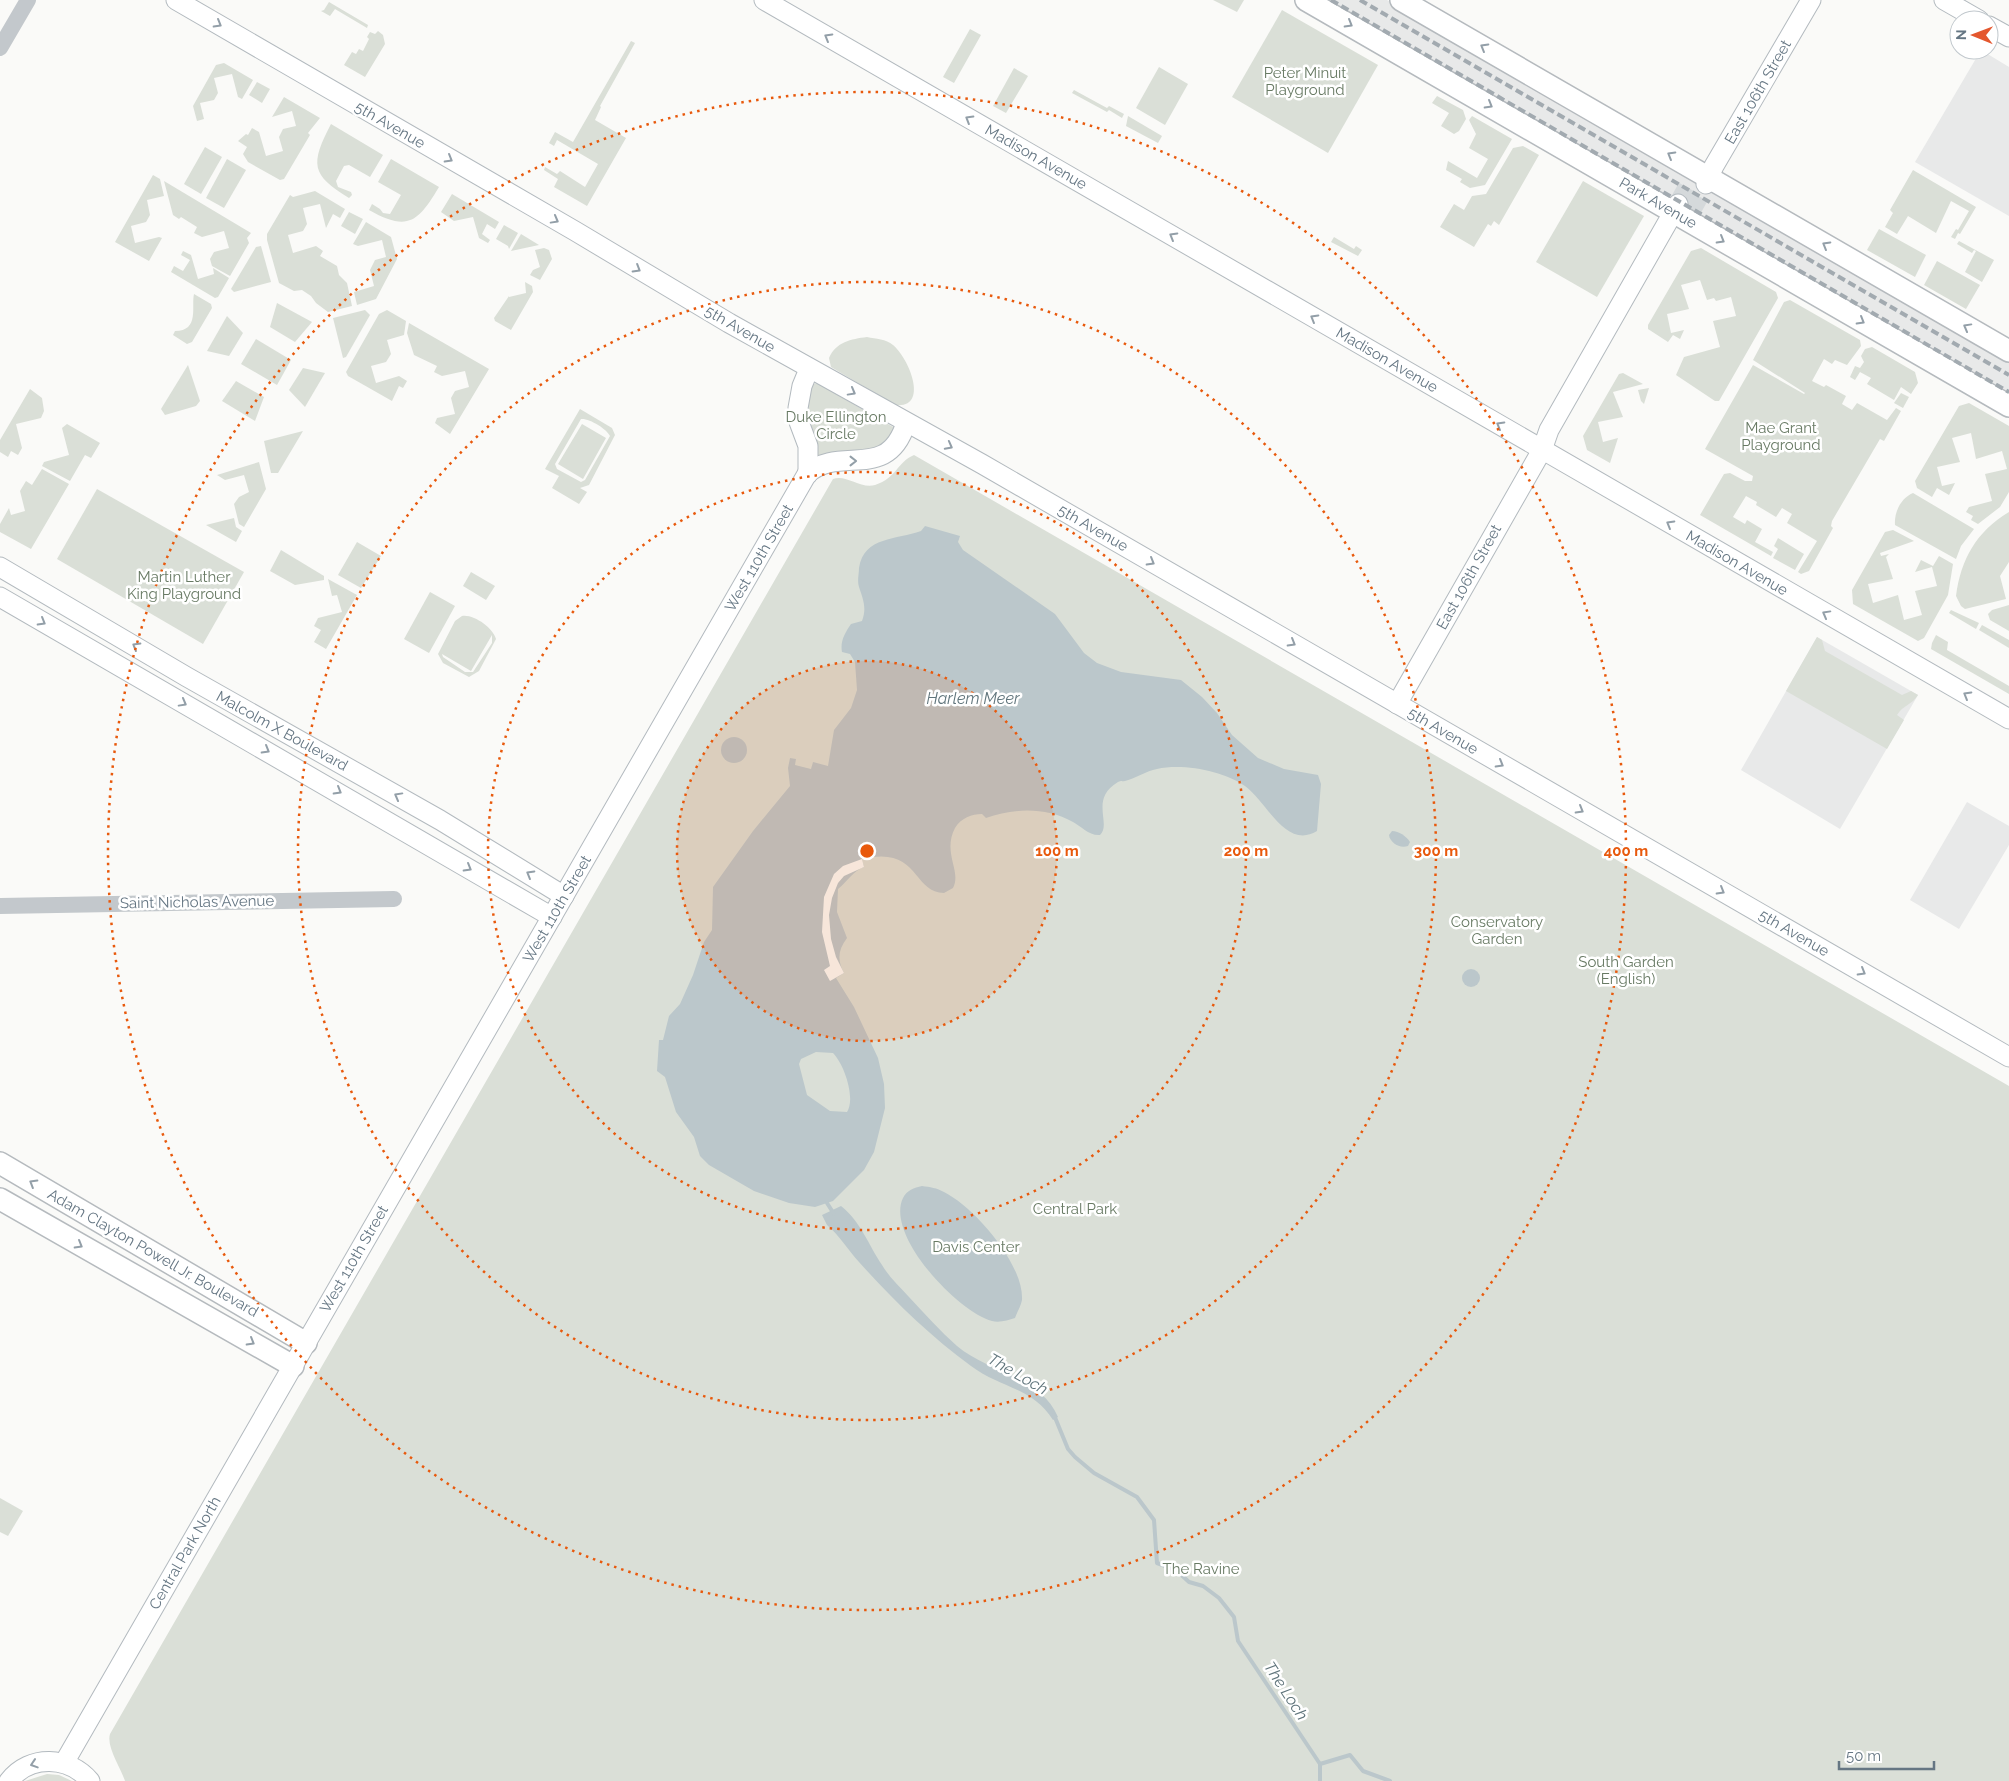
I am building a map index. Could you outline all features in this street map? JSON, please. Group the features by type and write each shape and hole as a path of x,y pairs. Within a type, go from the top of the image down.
{"main road":[{"name":"5th Avenue","path":"176,0 809,368 982,464 2009,1058"},
{"name":"Madison Avenue","path":"764,0 2009,719"},
{"name":"Park Avenue","path":"1306,0 1682,212 2009,406"},
{"path":"1401,0 1702,177 2009,351"},
{"name":"East 106th Street","path":"1702,177 1796,0"},
{"name":"East 106th Street","path":"1702,177 1811,0"},
{"path":"1944,0 1962,10"},
{"name":"East 106th Street","path":"1397,704 1542,450 1549,430 1682,212"},
{"path":"808,474 808,446 800,422 798,408 802,386 809,368"},
{"path":"808,474 814,468 832,462 864,461 881,456 900,439 906,423"},
{"name":"West 110th Street","path":"306,1344 808,474"},
{"name":"Malcolm X Boulevard","path":"0,567 440,820 564,896"},
{"name":"Malcolm X Boulevard","path":"0,597 552,917"},
{"name":"Adam Clayton Powell Jr. Boulevard","path":"0,1163 306,1344"},
{"name":"Adam Clayton Powell Jr. Boulevard","path":"0,1199 293,1366"},
{"name":"Central Park North","path":"64,1763 306,1344"},
{"path":"9,1781 18,1772 33,1764 46,1761 64,1763 79,1770 90,1781"}],"street":[{"path":"0,48 28,0"},
{"name":"Saint Nicholas Avenue","path":"0,906 394,899"}],"shaded area":[{"path":"1321,0 1387,0 2009,360 2009,399"},
{"path":"1975,60 1997,60 2009,67 2009,216 1915,162"},
{"path":"1817,637 1918,695 1840,829 1741,770"},
{"path":"1967,802 2009,826 2009,845 1959,929 1910,900"}],"green space":[{"path":"1213,0 1244,0 1237,12"},
{"path":"329,2 368,25 367,28 335,9 330,16 321,11 324,10"},
{"name":"Peter Minuit Playground","path":"1282,10 1378,65 1328,153 1232,97"},
{"path":"970,29 981,35 954,83 943,77"},
{"path":"378,31 383,35 385,44 365,77 344,65 352,52 356,54 359,49 363,51 370,32 375,34"},
{"path":"631,41 635,43 600,106 595,120 626,138 587,206 554,187 558,179 544,170 545,167 557,174 560,171 585,187 598,164 557,140 554,146 549,143 555,132 573,142"},
{"path":"224,63 253,80 242,99 238,97 232,74 214,78 218,93 214,100 200,103 204,119 197,121 193,106 216,65"},
{"path":"1159,67 1188,84 1165,125 1136,108"},
{"path":"1014,68 1028,76 1006,113 993,106"},
{"path":"257,82 270,89 262,103 249,95"},
{"path":"1074,90 1107,108 1109,106 1124,114 1122,118 1072,93"},
{"path":"1437,96 1463,110 1466,119 1459,131 1454,134 1441,126 1449,113 1432,103"},
{"path":"284,97 320,118 308,133 310,135 284,179 280,180 248,162 243,154 247,147 238,141 246,134 248,135 252,128 259,132 266,156 283,151 279,137 283,129 296,126 292,111 272,117"},
{"path":"1128,116 1162,136 1158,143 1126,126"},
{"path":"1472,116 1512,139 1485,185 1470,188 1460,182 1462,179 1446,170 1448,161 1477,178 1488,159 1469,148 1476,134 1469,120"},
{"path":"331,124 383,155 370,177 349,165 344,166 336,181 338,187 351,192 352,195 349,198 327,182 321,175 318,167 317,159 320,149"},
{"path":"1523,146 1539,155 1499,225 1494,221 1491,226 1488,224 1474,247 1440,227 1454,204 1464,210 1472,196 1486,194 1513,148"},
{"path":"205,147 222,157 201,194 184,184"},
{"path":"227,159 246,170 224,208 206,198"},
{"path":"391,159 439,187 425,208 411,220 403,222 393,221 369,210 372,204 383,213 390,214 401,195 378,182"},
{"path":"1913,170 1976,207 1955,239 1951,237 1956,229 1958,230 1969,211 1951,201 1936,233 1908,216 1897,234 1885,227 1893,213 1890,210"},
{"path":"153,175 160,179 164,196 147,200 150,215 146,222 131,226 135,243 159,237 162,238 149,261 115,242"},
{"path":"164,181 251,233 247,238 249,243 230,276 212,266 210,259 214,252 229,248 224,231 202,237 194,233 197,227 181,217 179,219 173,215"},
{"path":"1583,181 1644,216 1597,297 1536,262"},
{"path":"315,191 345,209 340,218 333,214 326,228 320,204 303,208 307,224 303,231 288,235 293,253 316,246 323,251 320,256 337,266 339,275 347,283 352,306 328,312 302,290 294,291 279,283 267,240 267,234 290,195 293,197"},
{"path":"452,194 499,222 495,229 487,224 482,234 490,240 488,243 479,238 473,217 454,221 441,212"},
{"path":"349,212 363,219 355,234 341,226"},
{"path":"366,222 391,237 397,259 376,299 357,305 354,292 374,286 370,270 375,260 386,257 382,240 358,246 353,244"},
{"path":"504,225 518,233 509,249 508,246 496,239"},
{"path":"1879,229 1926,255 1915,277 1867,250"},
{"path":"521,234 539,245 511,251"},
{"path":"1334,237 1354,249 1356,246 1362,250 1358,256 1331,242"},
{"path":"1959,241 1994,260 1982,282 1965,272 1976,251 1974,250 1972,253 1957,244"},
{"path":"261,246 271,282 234,292 231,289 256,247"},
{"path":"544,248 549,250 552,259 540,280 530,275 533,270 540,267 535,250"},
{"path":"1701,248 1776,292 1778,298 1719,401 1715,401 1676,375 1684,357 1720,347 1713,321 1736,316 1731,297 1716,301 1714,298 1707,300 1700,280 1681,285 1689,309 1667,314 1671,333 1684,330 1680,339 1673,335 1668,342 1648,329 1648,325 1691,251"},
{"path":"183,251 191,255 198,279 214,274 213,268 229,278 218,297 215,298 171,272 174,266 183,271 190,260 181,255"},
{"path":"1937,261 1980,285 1966,309 1924,285"},
{"path":"525,282 532,286 533,292 511,330 495,321 494,318 509,296 526,293"},
{"path":"194,294 211,304 212,308 192,342 187,344 173,335 175,331 188,327 191,322"},
{"name":"Mae Grant Playground","path":"1790,300 1860,340 1861,346 1847,365 1835,360 1832,364 1824,359 1812,381 1824,387 1826,385 1846,396 1842,404 1852,410 1857,403 1887,420 1896,408 1901,411 1884,441 1880,439 1832,521 1831,526 1833,528 1809,571 1801,574 1798,572 1817,541 1787,523 1792,514 1782,508 1776,517 1756,505 1757,502 1746,496 1733,517 1745,524 1747,520 1762,529 1755,542 1773,552 1771,556 1700,515 1724,474 1730,473 1745,481 1752,481 1753,476 1705,449 1753,365 1805,393 1753,360 1784,302"},
{"path":"277,303 312,322 295,342 270,327"},
{"path":"365,310 370,315 346,357 343,358 333,318"},
{"path":"387,310 406,321 404,335 387,340 391,354 386,362 371,366 376,383 399,376 407,381 403,388 399,386 392,401 348,376 346,372 379,314"},
{"path":"227,316 243,333 229,356 207,351"},
{"path":"409,323 489,369 450,434 435,423 437,418 455,414 451,398 455,391 469,387 465,371 442,376 434,372 437,366 414,355 407,333"},
{"name":"Duke Ellington Circle","path":"867,337 881,339 890,343 905,360 913,381 914,391 912,399 906,404 895,405 831,367 829,358 836,348 850,340"},
{"path":"256,339 291,360 277,385 241,364"},
{"path":"1872,347 1915,372 1918,383 1911,394 1901,387 1894,400 1867,384 1871,378 1860,372 1855,380 1850,377 1855,366 1860,368 1864,362 1861,356 1865,349"},
{"path":"188,365 200,401 196,406 165,415 161,409"},
{"path":"303,368 325,373 305,407 289,390"},
{"path":"1623,373 1643,384 1613,392 1623,417 1598,422 1603,442 1618,438 1610,463 1587,450 1583,436 1619,374"},
{"path":"236,381 264,397 255,421 222,401"},
{"name":"Duke Ellington Circle","path":"817,383 893,427 895,430 880,448 839,452 818,458 809,430 807,414 813,384"},
{"path":"1649,388 1644,404 1641,401 1638,390"},
{"path":"30,389 42,398 44,411 41,418 16,424 22,448 18,455 11,451 8,457 0,452 0,440"},
{"path":"1901,393 1909,397 1903,408 1894,403"},
{"path":"1969,403 2009,426 2009,492 2000,507 1978,524 1971,520 1973,516 1966,512 1969,507 1992,501 1985,474 2007,469 2002,451 1976,459 1971,433 1952,438 1960,462 1937,467 1942,486 1955,483 1949,495 1937,488 1932,497 1917,488 1915,481 1959,406"},
{"path":"580,409 612,428 615,435 589,485 580,488 587,492 579,504 552,488 559,476 545,469","holes":["581,419 602,427 610,436 585,480 581,482 557,469 555,464"]},
{"path":"67,424 100,443 91,458 85,455 70,481 42,466 44,462 69,455 62,428"},
{"path":"582,424 606,438 583,479 558,464"},
{"path":"303,431 278,473 271,473 264,441"},
{"name":"Central Park","path":"914,455 2009,1086 2009,1781 125,1781 110,1745 110,1734 833,479 843,478 864,485 875,485 888,478 908,458"},
{"path":"259,462 266,489 244,527 239,524 234,504 239,497 249,492 244,475 225,480 217,475"},
{"path":"42,469 69,484 31,549 0,532 0,524 9,508 11,515 25,511 20,491 26,481 32,485"},
{"name":"Martin Luther King Playground","path":"97,489 244,572 203,644 57,559"},
{"path":"1913,493 1974,529 1961,546 1956,559 1895,525 1899,506 1905,498"},
{"path":"2009,512 2009,562 2000,576 2006,599 1965,609 1961,606 1956,596 1966,558 1988,528"},
{"path":"234,518 236,527 242,531 236,542 206,525"},
{"path":"1893,530 1914,541 1880,553 1881,556 1889,554 1886,557 1893,579 1868,584 1873,603 1898,595 1904,620 1922,615 1915,591 1937,586 1932,567 1915,572 1921,560 1933,566 1939,556 1953,564 1948,595 1924,638 1918,641 1853,604 1852,590 1885,532"},
{"path":"1778,538 1804,554 1795,570 1773,558 1778,549 1774,546"},
{"path":"357,542 381,556 361,588 338,575"},
{"path":"281,550 324,576 324,580 295,585 270,571"},
{"path":"471,572 495,586 486,600 463,586"},
{"path":"328,579 357,595 326,649 314,642 321,630 314,626 318,618 342,612 337,595 332,596"},
{"path":"430,592 455,606 429,653 404,639"},
{"path":"2009,605 2009,631 1990,620 1988,614 1992,610"},
{"path":"1951,610 1979,623 1976,629 1949,613"},
{"path":"462,616 477,619 491,630 496,639 479,671 469,677 443,663 438,654 455,621","holes":["492,635 492,643 473,672 465,672 443,657 442,654 471,671"]},
{"path":"1982,625 2009,640 2009,648 1979,630"},
{"path":"1936,635 1948,642 1947,650 2009,686 2009,694 1931,649"},
{"path":"1817,637 1822,640 1825,651 1902,695 1911,691 1918,695 1897,715 1904,720 1887,749 1786,691"},
{"path":"0,1498 23,1511 8,1536 0,1532"},
{"path":"47,1774 59,1775 72,1781 25,1781"}],"water":[{"name":"Harlem Meer","path":"925,526 960,536 958,542 963,550 1055,614 1084,653 1097,663 1121,672 1181,680 1202,697 1217,713 1232,735 1258,758 1284,769 1318,775 1321,784 1317,831 1306,835 1296,834 1286,829 1253,793 1245,786 1226,776 1191,768 1167,767 1153,770 1129,780 1120,781 1109,789 1103,803 1104,824 1100,835 1089,832 1063,817 1041,812 1008,812 986,818 982,814 978,814 964,819 955,828 950,846 955,882 953,888 944,893 934,891 905,863 894,858 881,856 862,859 864,867 854,873 838,889 837,912 847,938 840,955 840,964 844,973 836,978 854,1007 878,1058 884,1084 885,1108 874,1152 864,1170 833,1201 815,1207 789,1203 754,1191 709,1165 700,1156 694,1137 676,1112 665,1077 657,1071 659,1040 663,1040 669,1016 680,1004 693,975 704,942 712,930 713,887 753,831 790,786 788,768 790,758 796,759 795,765 811,769 813,762 828,766 834,730 851,708 857,690 855,662 850,654 842,652 842,644 851,624 862,621 864,604 858,582 862,558 867,550 874,545 892,538 921,531","holes":["816,1052 833,1053 848,1081 850,1098 847,1112 830,1111 807,1095 799,1064 801,1059"]},
{"path":"734,737 744,740 747,750 744,760 734,763 724,760 721,750 724,740"},
{"path":"1392,831 1400,833 1406,838 1410,842 1408,846 1402,847 1393,843 1389,835"},
{"path":"1471,969 1477,972 1480,978 1477,984 1471,987 1465,984 1462,978 1465,972"},
{"path":"922,1186 939,1190 956,1199 995,1238 1015,1270 1020,1286 1022,1300 1015,1318 995,1322 978,1315 944,1288 914,1251 905,1232 900,1214 905,1195 911,1190"},
{"path":"841,1206 859,1226 888,1274 957,1346 984,1363 1013,1376 1040,1392 1050,1403 1058,1417 1053,1420 1045,1409 1025,1394 971,1366 899,1304 827,1225 822,1215"}],"pier":[{"path":"862,859 864,867 844,876 838,883 832,898 829,915 831,939 836,957 844,973 830,981 824,970 830,966 822,932 824,897 834,874 843,866"}],"waterway":[{"name":"The Loch","path":"827,1203 834,1214"},
{"name":"The Loch","path":"1054,1415 1068,1449 1075,1457 1094,1473 1137,1497 1154,1520 1157,1563 1176,1570 1189,1582 1203,1586 1219,1598 1234,1617 1238,1641 1320,1764 1320,1781"},
{"path":"1320,1764 1350,1755 1363,1771 1390,1781"}],"tunnel":[{"path":"1678,204 1693,177"},
{"path":"1690,213 1706,184"}],"railway":[{"path":"1331,0 2009,392"},
{"path":"1360,0 2009,375"}],"park label":[{"name":"Conservatory Garden","path":"1497,930"},
{"name":"South Garden (English)","path":"1626,970"},
{"name":"Davis Center","path":"976,1247"},
{"name":"The Ravine","path":"1201,1569"}]}
